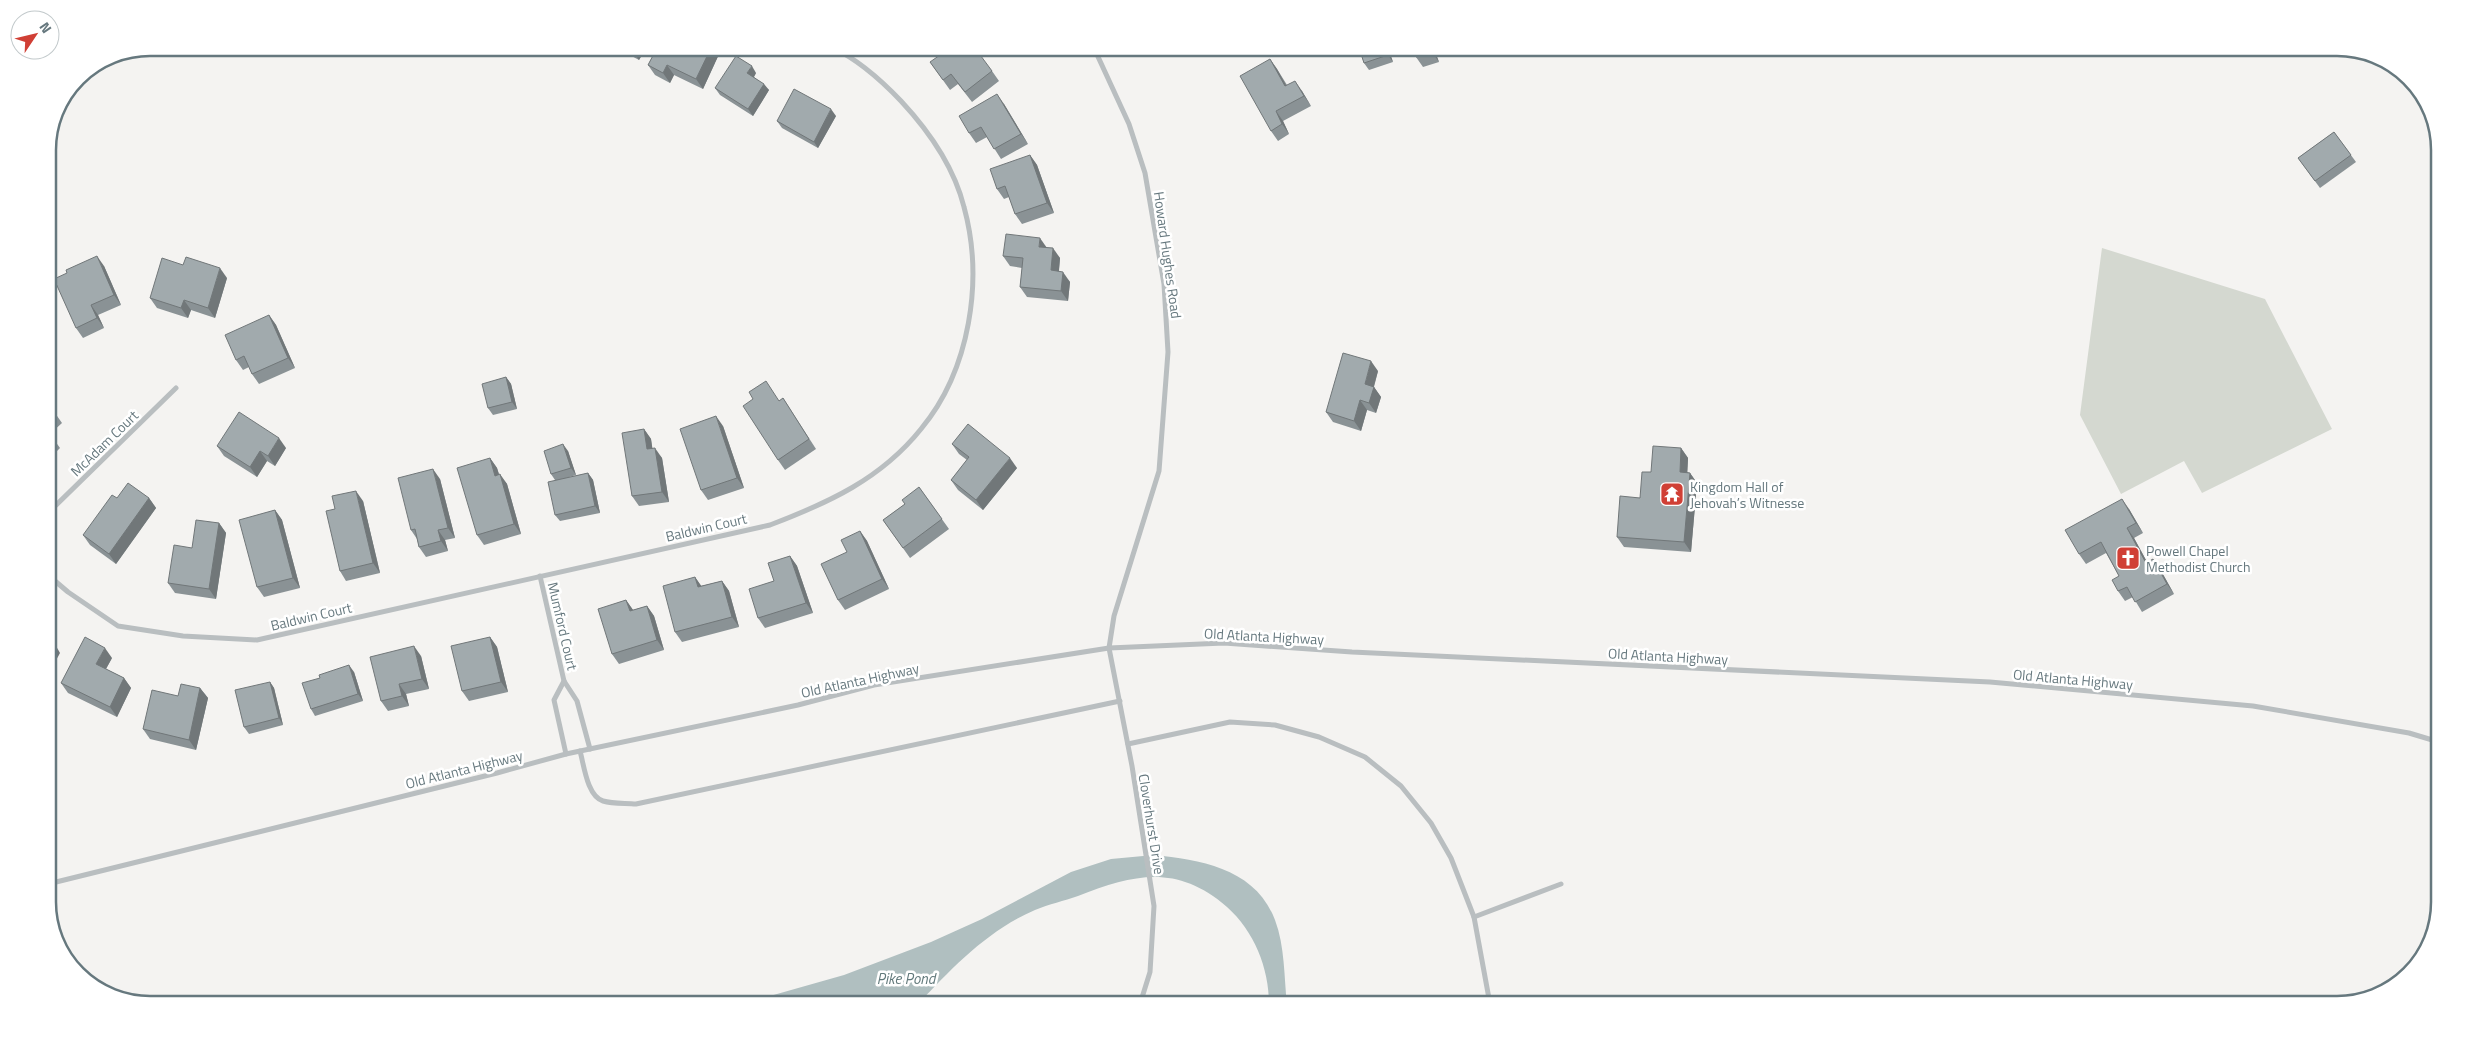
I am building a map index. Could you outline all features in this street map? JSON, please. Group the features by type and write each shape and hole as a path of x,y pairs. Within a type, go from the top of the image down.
{"street":[{"name":"Baldwin Court","path":"56,581 68,592 118,626 183,636 256,640 770,525 820,506 871,477 903,450 929,419 948,385 963,348 972,297 972,254 964,206 944,158 917,118 882,81 845,56"},
{"name":"Howard Hughes Road","path":"1098,56 1129,124 1145,173 1164,284 1168,352 1160,470 1114,616 1109,648"},
{"name":"McAdam Court","path":"56,506 176,388"},
{"name":"Mumford Court","path":"540,576 564,681 577,701 590,749"},
{"name":"Old Atlanta Highway","path":"56,882 497,773 566,754 798,705 874,685 1109,648 1224,643 1362,653 1990,682 2253,706 2409,732 2431,739"},
{"name":"Cloverhurst Drive","path":"1109,648 1128,744 1154,906 1150,972 1142,996"},
{"name":"Mumford Court","path":"564,681 554,700 566,754"},
{"path":"580,751 592,791 597,797 603,801 636,804 1120,702"},
{"path":"1128,744 1230,722 1275,725 1318,738 1365,758 1401,786 1431,823 1451,858 1474,918 1489,996"},
{"path":"1474,918 1561,884"}],"shaded area":[{"path":"2102,248 2265,299 2332,429 2202,493 2184,461 2121,494 2080,415"}],"water":[{"name":"Pike Pond","path":"1154,855 1172,857 1208,864 1241,878 1255,889 1266,903 1275,920 1282,951 1286,996 1268,996 1263,964 1258,951 1245,927 1227,907 1209,893 1191,884 1155,877 1118,882 1040,908 1018,918 986,939 926,996 770,996 844,975 931,942 982,919 1071,872 1111,859"}],"building":[{"path":"653,56 707,56 696,79 667,65 663,73 648,65"},
{"path":"736,56 752,66 747,73 764,84 748,109 715,88"},
{"path":"939,56 981,56 992,71 965,92 951,74 943,80 930,62"},
{"path":"1362,56 1385,56 1364,63"},
{"path":"1270,59 1285,86 1295,81 1304,96 1276,111 1282,124 1271,131 1240,76"},
{"path":"794,89 831,109 814,142 777,121"},
{"path":"997,94 1021,134 994,149 981,127 969,133 959,116"},
{"path":"2334,132 2351,155 2315,181 2298,158"},
{"path":"1030,155 1047,203 1015,214 1005,186 997,189 990,169"},
{"path":"1006,234 1040,238 1039,247 1053,248 1051,270 1063,272 1061,291 1020,287 1023,258 1003,256"},
{"path":"97,256 114,295 91,305 97,318 76,328 56,283 56,278 67,273 66,270"},
{"path":"186,257 220,268 208,308 184,300 181,308 150,298 162,258 183,265"},
{"path":"269,315 288,358 252,374 244,356 236,360 225,335"},
{"path":"1343,353 1371,361 1365,384 1374,387 1369,403 1360,400 1354,421 1326,412"},
{"path":"506,377 512,402 488,408 482,384"},
{"path":"766,381 779,401 783,398 809,439 778,460 743,406 753,399 749,392"},
{"path":"239,412 279,438 268,456 260,451 250,467 217,446"},
{"path":"716,416 737,478 701,490 680,429"},
{"path":"968,424 1010,458 976,500 951,480 969,457 952,444"},
{"path":"644,429 647,449 655,448 662,492 632,496 622,433"},
{"path":"563,444 571,468 551,474 544,451"},
{"name":"Kingdom Hall of Jehovah’s Witnesse","path":"1653,446 1681,448 1680,472 1690,473 1684,542 1617,537 1620,496 1640,498 1642,472 1651,472"},
{"path":"490,458 495,476 500,474 514,524 477,535 457,468"},
{"path":"433,469 448,528 438,530 441,541 419,547 415,529 411,530 398,478"},
{"path":"588,473 595,506 555,515 548,482"},
{"path":"128,483 149,498 109,554 83,535 112,495 117,498"},
{"path":"919,487 942,519 903,548 883,520 905,504 902,500"},
{"path":"356,491 373,563 340,571 326,511 335,509 332,496"},
{"name":"Powell Chapel Methodist Church","path":"2122,499 2136,523 2127,528 2146,563 2153,559 2167,584 2135,602 2127,587 2118,591 2112,580 2119,576 2101,542 2079,554 2065,530"},
{"path":"275,510 293,578 257,587 239,520"},
{"path":"196,520 219,523 209,589 168,583 174,545 192,548"},
{"path":"860,531 882,579 838,600 821,564 847,552 841,540"},
{"path":"790,556 806,603 758,618 749,589 774,581 768,563"},
{"path":"695,577 698,587 722,581 732,617 675,632 663,586"},
{"path":"626,600 630,611 647,606 657,640 612,654 598,609"},
{"path":"85,637 105,648 96,664 124,678 110,707 61,683"},
{"path":"490,637 501,682 462,691 451,646"},
{"path":"414,646 422,679 399,684 402,696 381,701 370,657"},
{"path":"349,665 358,694 311,709 302,683 320,678 319,675"},
{"path":"270,682 279,718 244,727 235,690"},
{"path":"181,684 200,688 189,740 143,729 152,690 178,696"}],"place":[{"name":"Kingdom Hall of Jehovah’s Witnesse","path":"1672,494"},
{"name":"Powell Chapel Methodist Church","path":"2128,558"}]}
